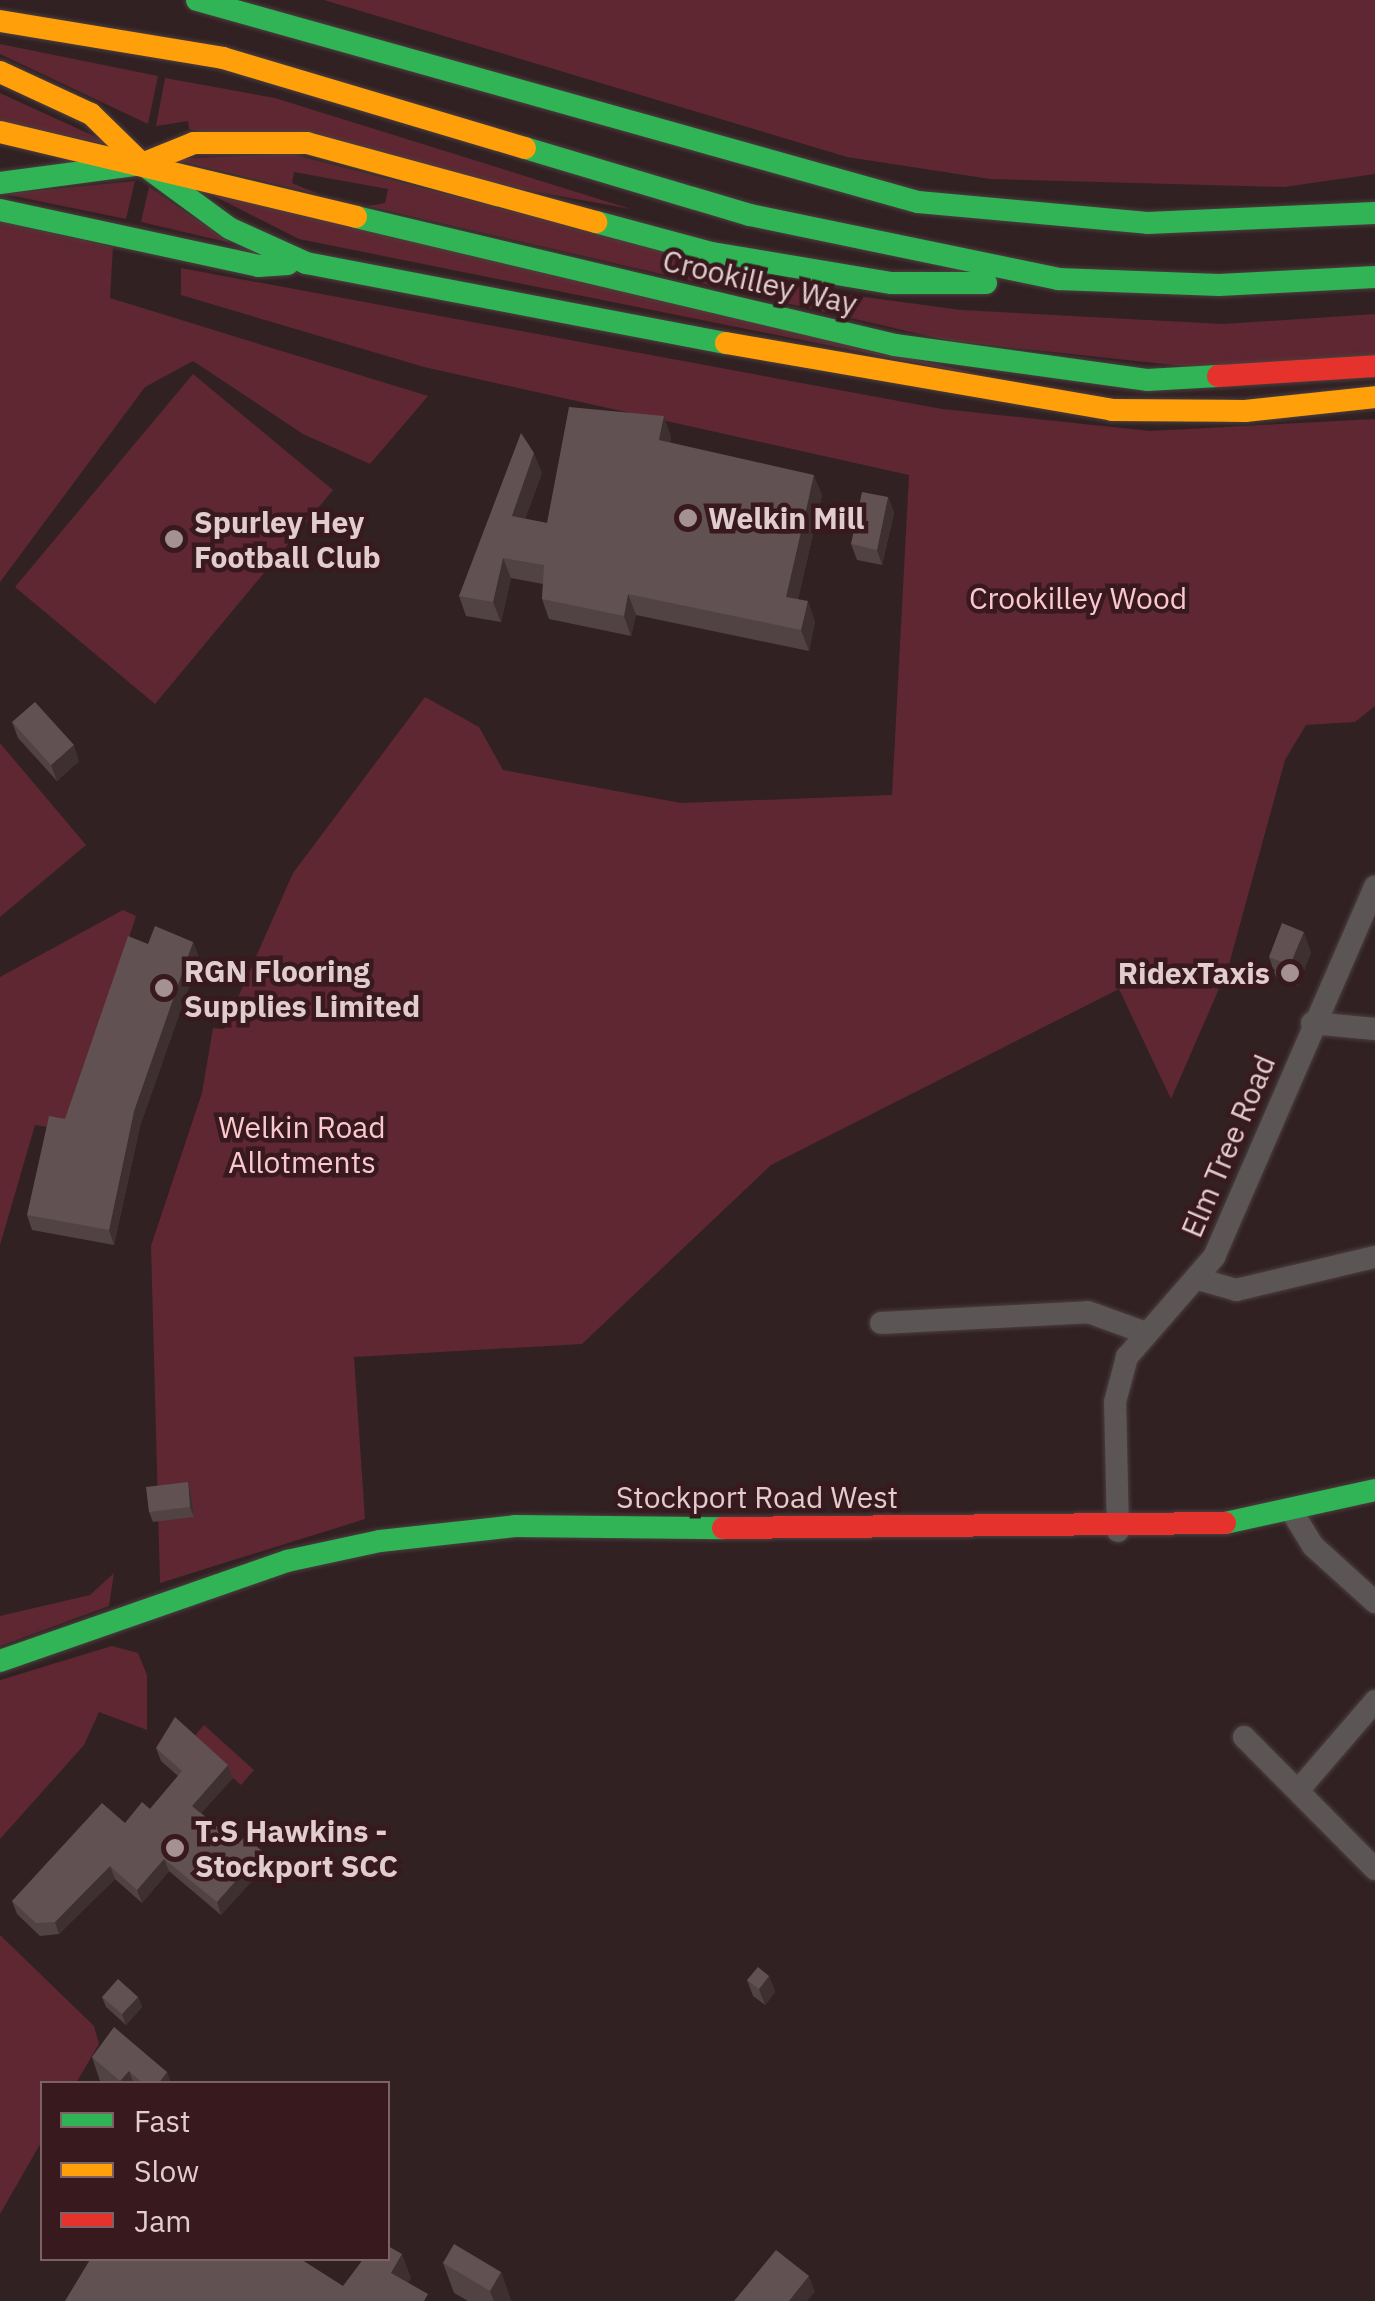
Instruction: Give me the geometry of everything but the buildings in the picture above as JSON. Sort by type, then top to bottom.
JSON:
[{"type":"main road","points":[[197,0],[347,36],[655,136],[918,202],[1146,223],[1375,213]]},
{"type":"main road","points":[[0,22],[223,58],[750,215],[1058,279]]},
{"type":"main road","points":[[0,72],[91,114],[142,164],[194,143],[307,143],[775,265],[892,283],[1058,279],[1220,285],[1375,276]]},
{"type":"main road","name":"Crookilley Way","points":[[0,132],[895,345],[1051,371],[1214,379],[1375,366]]},
{"type":"main road","name":"Crookilley Way","points":[[0,183],[142,164],[229,228],[306,262],[1093,408],[1246,410],[1375,397]]},
{"type":"main road","name":"Crookilley Way","points":[[0,210],[258,266],[306,262]]},
{"type":"main road","name":"Stockport Road West","points":[[0,1662],[287,1561],[515,1526],[1118,1531],[1291,1510],[1375,1490]]},
{"type":"street","name":"Elm Tree Road","points":[[1118,1531],[1114,1402],[1143,1332],[1198,1279],[1375,886]]},
{"type":"street","points":[[1312,1022],[1375,1029]]},
{"type":"street","points":[[1198,1279],[1236,1290],[1375,1257]]},
{"type":"street","points":[[881,1323],[1088,1312],[1143,1332]]},
{"type":"street","points":[[1291,1510],[1313,1546],[1375,1602]]},
{"type":"street","points":[[1302,1786],[1375,1702]]},
{"type":"street","points":[[1244,1737],[1302,1786],[1375,1869]]},
{"type":"green space","points":[[324,0],[1375,0],[1375,174],[1284,187],[990,179],[847,157]]},
{"type":"green space","points":[[0,44],[158,76],[148,124],[0,54]]},
{"type":"green space","points":[[165,78],[275,98],[631,209],[189,129],[188,121],[156,126]]},
{"type":"green space","points":[[0,93],[118,147],[0,121]]},
{"type":"green space","points":[[291,154],[821,291],[961,310],[1223,324],[1375,314],[1375,355],[1220,370],[950,341],[368,206],[385,203],[388,189],[294,172],[292,183],[318,194],[171,159]]},
{"type":"green space","points":[[135,181],[126,219],[4,194]]},
{"type":"green space","points":[[149,187],[231,243],[141,222]]},
{"type":"green space","points":[[200,189],[1020,384],[299,239]]},
{"type":"green space","points":[[0,221],[113,247],[110,298],[428,396],[370,464],[303,434],[193,361],[145,387],[0,582]]},
{"type":"green space","points":[[181,268],[942,409],[1150,431],[1375,419],[1375,706],[1355,722],[1306,725],[1285,760],[1228,968],[1171,1099],[1119,989],[771,1165],[582,1344],[354,1357],[365,1519],[160,1583],[151,1246],[202,1093],[213,1028],[224,1029],[293,873],[425,697],[479,727],[503,770],[681,803],[892,795],[909,475],[424,367],[181,295]]},
{"type":"green space","name":"Spurley Hey Football Club","points":[[193,374],[333,490],[155,704],[15,587]]},
{"type":"green space","points":[[0,743],[86,845],[0,917]]},
{"type":"green space","points":[[123,910],[136,916],[66,1130],[35,1125],[0,1245],[0,977]]},
{"type":"green space","points":[[114,1573],[109,1606],[0,1646],[0,1616],[90,1595]]},
{"type":"green space","points":[[112,1646],[138,1653],[147,1675],[147,1730],[99,1712],[84,1745],[0,1839],[0,1680]]},
{"type":"green space","points":[[204,1725],[254,1770],[241,1785],[191,1740]]},
{"type":"green space","points":[[0,1935],[94,2026],[99,2044],[77,2081],[40,2081],[40,2144],[0,2214]]},
{"type":"traffic: fast","points":[[197,0],[918,202],[1147,223],[1375,213]]},
{"type":"traffic: fast","points":[[525,148],[750,215],[1058,279],[1219,285],[1375,277]]},
{"type":"traffic: fast","points":[[0,183],[142,164],[229,228],[306,263],[726,343]]},
{"type":"traffic: fast","points":[[0,210],[258,266],[288,264]]},
{"type":"traffic: fast","points":[[356,217],[895,345],[1147,380],[1218,376]]},
{"type":"traffic: fast","points":[[596,222],[712,253],[892,283],[986,283]]},
{"type":"traffic: fast","points":[[1225,1523],[1375,1490]]},
{"type":"traffic: fast","points":[[0,1661],[287,1561],[380,1541],[515,1526],[723,1528]]},
{"type":"traffic: slow","points":[[0,21],[223,58],[525,148]]},
{"type":"traffic: slow","points":[[0,72],[91,114],[142,164],[194,143],[307,143],[596,222]]},
{"type":"traffic: slow","points":[[0,132],[356,217]]},
{"type":"traffic: slow","points":[[726,343],[1112,410],[1245,411],[1375,397]]},
{"type":"traffic: jam","points":[[1218,376],[1375,366]]},
{"type":"traffic: jam","points":[[723,1528],[1225,1523]]},
{"type":"place","name":"Welkin Mill","points":[[688,518]]},
{"type":"place","name":"Spurley Hey Football Club","points":[[174,539]]},
{"type":"place","name":"RidexTaxis","points":[[1290,973]]},
{"type":"place","name":"RGN Flooring Supplies Limited","points":[[164,988]]},
{"type":"place","name":"T.S Hawkins - Stockport SCC","points":[[175,1848]]},
{"type":"park label","name":"Crookilley Wood","points":[[1078,598]]},
{"type":"park label","name":"Welkin Road Allotments","points":[[302,1144]]}]
